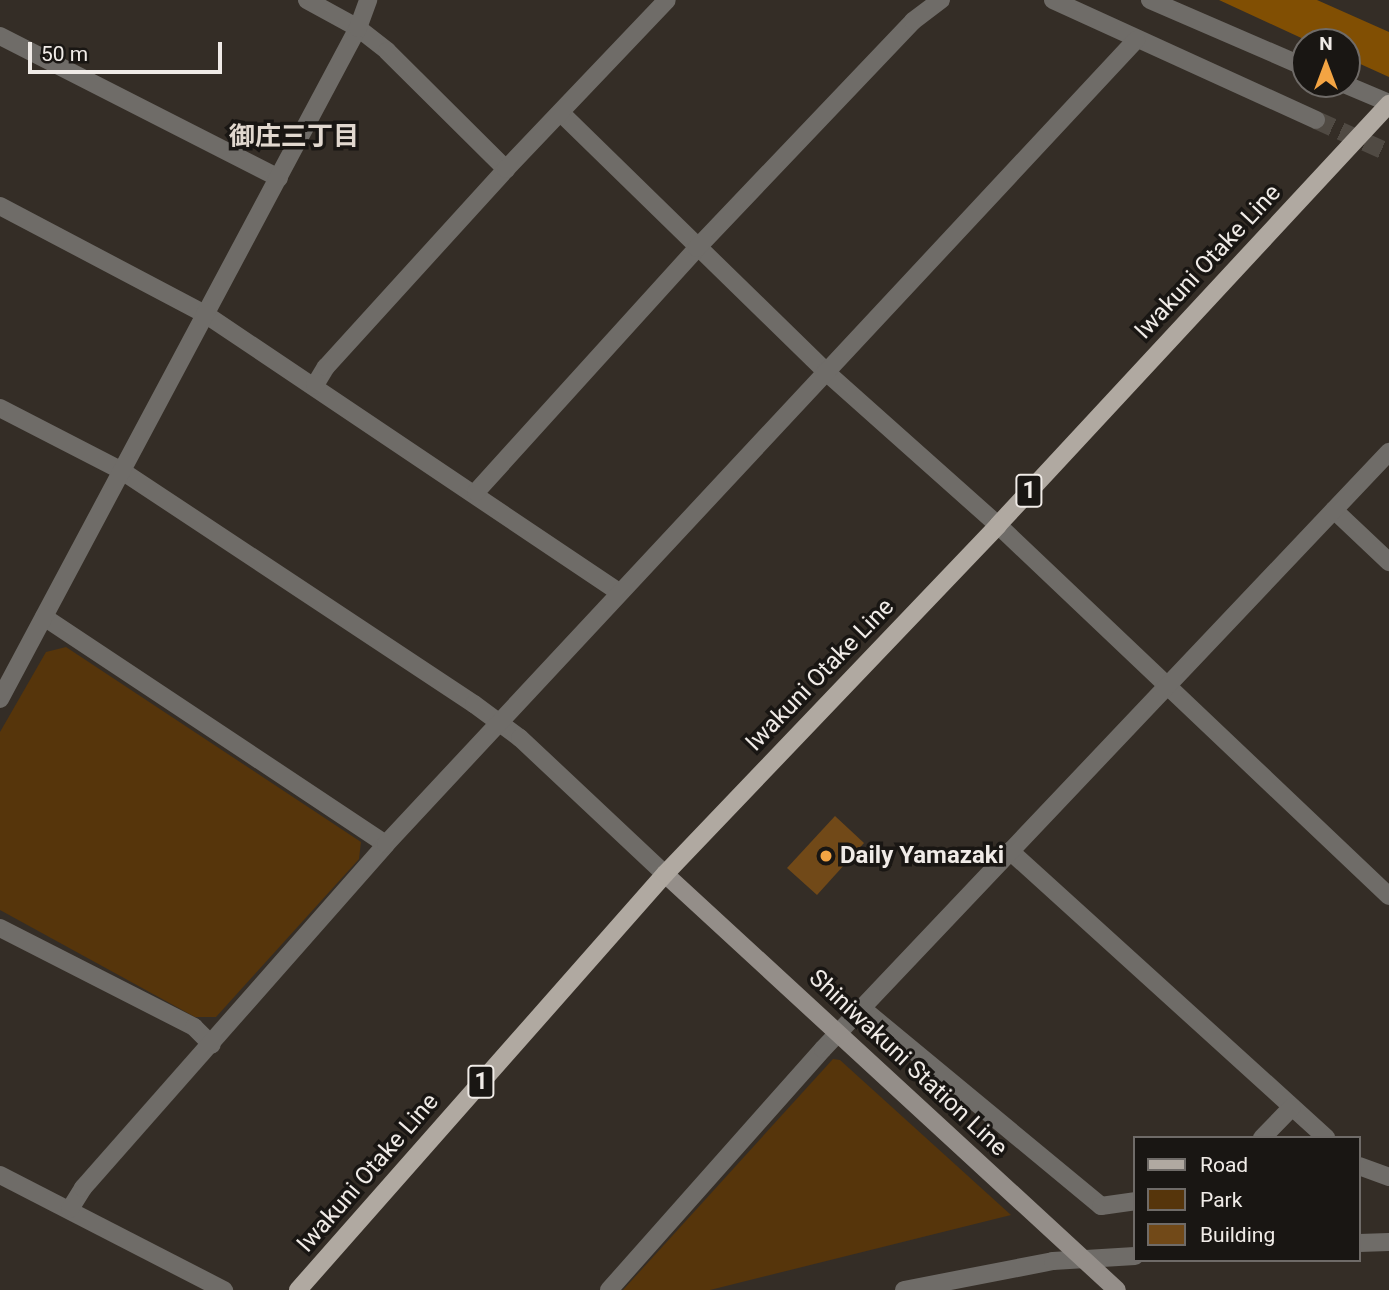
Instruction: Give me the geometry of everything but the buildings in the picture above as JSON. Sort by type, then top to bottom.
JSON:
[{"type":"main road","name":"Iwakuni Otake Line","points":[[298,1290],[665,874],[998,524],[1389,104]]},
{"type":"main road","name":"Shiniwakuni Station Line","points":[[665,874],[1117,1290]]},
{"type":"street","points":[[307,0],[358,28],[387,51],[506,169]]},
{"type":"street","points":[[0,699],[358,28],[368,0]]},
{"type":"street","points":[[315,385],[326,367],[506,169],[562,114],[667,0]]},
{"type":"street","points":[[475,492],[697,248],[913,21],[941,0]]},
{"type":"street","points":[[1053,0],[1316,120]]},
{"type":"street","points":[[1150,0],[1291,61]]},
{"type":"street","points":[[0,36],[279,178]]},
{"type":"street","points":[[70,1209],[83,1188],[212,1045],[386,844],[1136,40]]},
{"type":"street","points":[[1361,92],[1389,104]]},
{"type":"street","points":[[562,114],[825,371],[998,524],[1389,896]]},
{"type":"street","points":[[0,206],[205,314],[475,492],[619,592]]},
{"type":"street","points":[[0,408],[122,471],[498,722],[665,874]]},
{"type":"street","points":[[609,1290],[840,1033],[1165,685],[1389,452]]},
{"type":"street","points":[[1334,510],[1389,562]]},
{"type":"street","points":[[44,617],[386,844]]},
{"type":"street","points":[[1010,851],[1324,1136]]},
{"type":"street","points":[[0,928],[194,1027],[212,1045]]},
{"type":"street","points":[[863,1009],[1101,1206],[1134,1201]]},
{"type":"street","points":[[1264,1136],[1292,1107]]},
{"type":"street","points":[[1361,1167],[1389,1177]]},
{"type":"street","points":[[0,1175],[224,1290]]},
{"type":"street","points":[[1361,1244],[1389,1242]]},
{"type":"street","points":[[904,1290],[1082,1259],[1134,1256]]},
{"type":"green space","points":[[66,647],[361,842],[359,859],[216,1017],[195,1017],[0,910],[0,732],[46,652]]},
{"type":"green space","points":[[833,1059],[840,1060],[1011,1215],[710,1290],[623,1290]]},
{"type":"shaded area","points":[[1219,0],[1317,0],[1389,32],[1389,77],[1361,64],[1361,28],[1291,28],[1291,33]]},
{"type":"tunnel","points":[[1316,120],[1389,153]]},
{"type":"place","name":"Daily Yamazaki","points":[[826,856]]},
{"type":"district","name":"御庄三丁目","points":[[294,137]]}]
